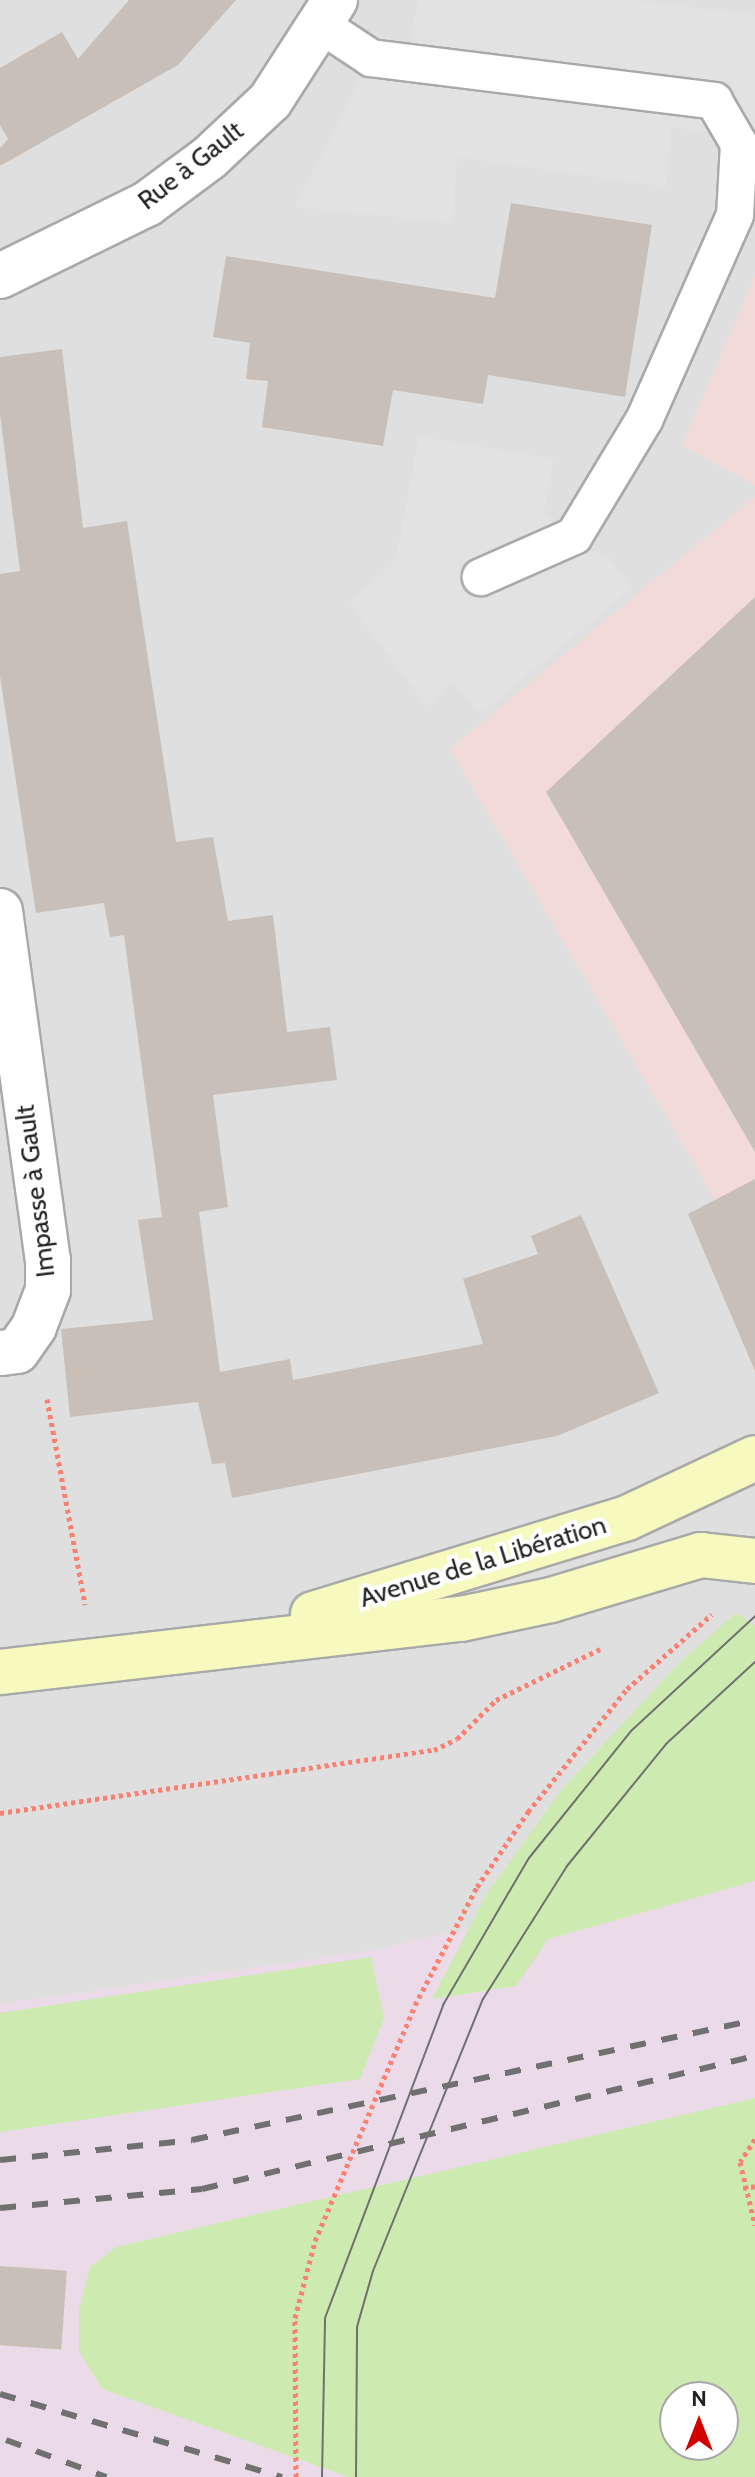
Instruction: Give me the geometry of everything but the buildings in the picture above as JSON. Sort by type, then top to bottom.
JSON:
[{"type":"main road","name":"Avenue de la Libération","points":[[204,1646],[627,1518],[755,1458]]},
{"type":"main road","name":"Avenue de la Libération","points":[[0,1672],[204,1646],[461,1619],[551,1600],[701,1555],[755,1561]]},
{"type":"street","name":"Rue à Gault","points":[[0,276],[147,204],[209,158],[270,101],[328,13]]},
{"type":"street","name":"Impasse à Gault","points":[[0,911],[48,1261],[48,1290],[34,1327],[17,1351],[0,1353]]},
{"type":"lane","points":[[328,13],[371,58],[714,101],[739,144],[735,215],[644,420],[574,536],[481,577]]},
{"type":"path","points":[[34,1327],[87,1618]]},
{"type":"path","points":[[296,2477],[295,2318],[315,2241],[415,2005],[477,1887],[528,1812],[627,1689],[691,1628],[725,1606]]},
{"type":"path","points":[[0,1813],[434,1750],[457,1739],[496,1700],[607,1645]]},
{"type":"path","points":[[755,2139],[740,2162],[743,2188],[755,2225]]},
{"type":"path","points":[[743,2188],[755,2186]]},
{"type":"shaded area","points":[[0,0],[755,0],[755,2477],[0,2477]]},
{"type":"shaded area","points":[[418,0],[629,0],[755,15],[755,137],[671,127],[666,187],[457,157],[452,222],[295,207],[371,58],[407,62]]},
{"type":"shaded area","points":[[755,276],[755,485],[682,445]]},
{"type":"shaded area","points":[[419,437],[553,459],[544,513],[565,539],[610,559],[632,588],[480,714],[452,681],[427,706],[350,604],[396,560]]},
{"type":"shaded area","points":[[755,497],[755,1267],[450,749]]},
{"type":"shaded area","points":[[755,1860],[755,2127],[493,2477],[0,2477],[0,2004],[376,1950]]},
{"type":"green space","points":[[736,1613],[755,1625],[755,1881],[548,1939],[516,1986],[432,1999],[488,1892],[562,1789],[678,1664]]},
{"type":"green space","points":[[371,1957],[384,2018],[360,2079],[0,2132],[0,2013]]},
{"type":"green space","points":[[755,2098],[755,2477],[348,2477],[102,2389],[79,2351],[79,2309],[90,2267],[116,2247]]},
{"type":"tram line","points":[[322,2477],[325,2318],[443,2005],[529,1858],[631,1731],[755,1616]]},
{"type":"tram line","points":[[356,2477],[357,2327],[373,2271],[483,1999],[567,1866],[666,1744],[755,1662]]},
{"type":"railway","points":[[0,2160],[192,2140],[755,2020]]},
{"type":"railway","points":[[0,2208],[202,2189],[755,2056]]},
{"type":"railway","points":[[0,2394],[282,2477]]},
{"type":"railway","points":[[6,2440],[106,2477]]}]
